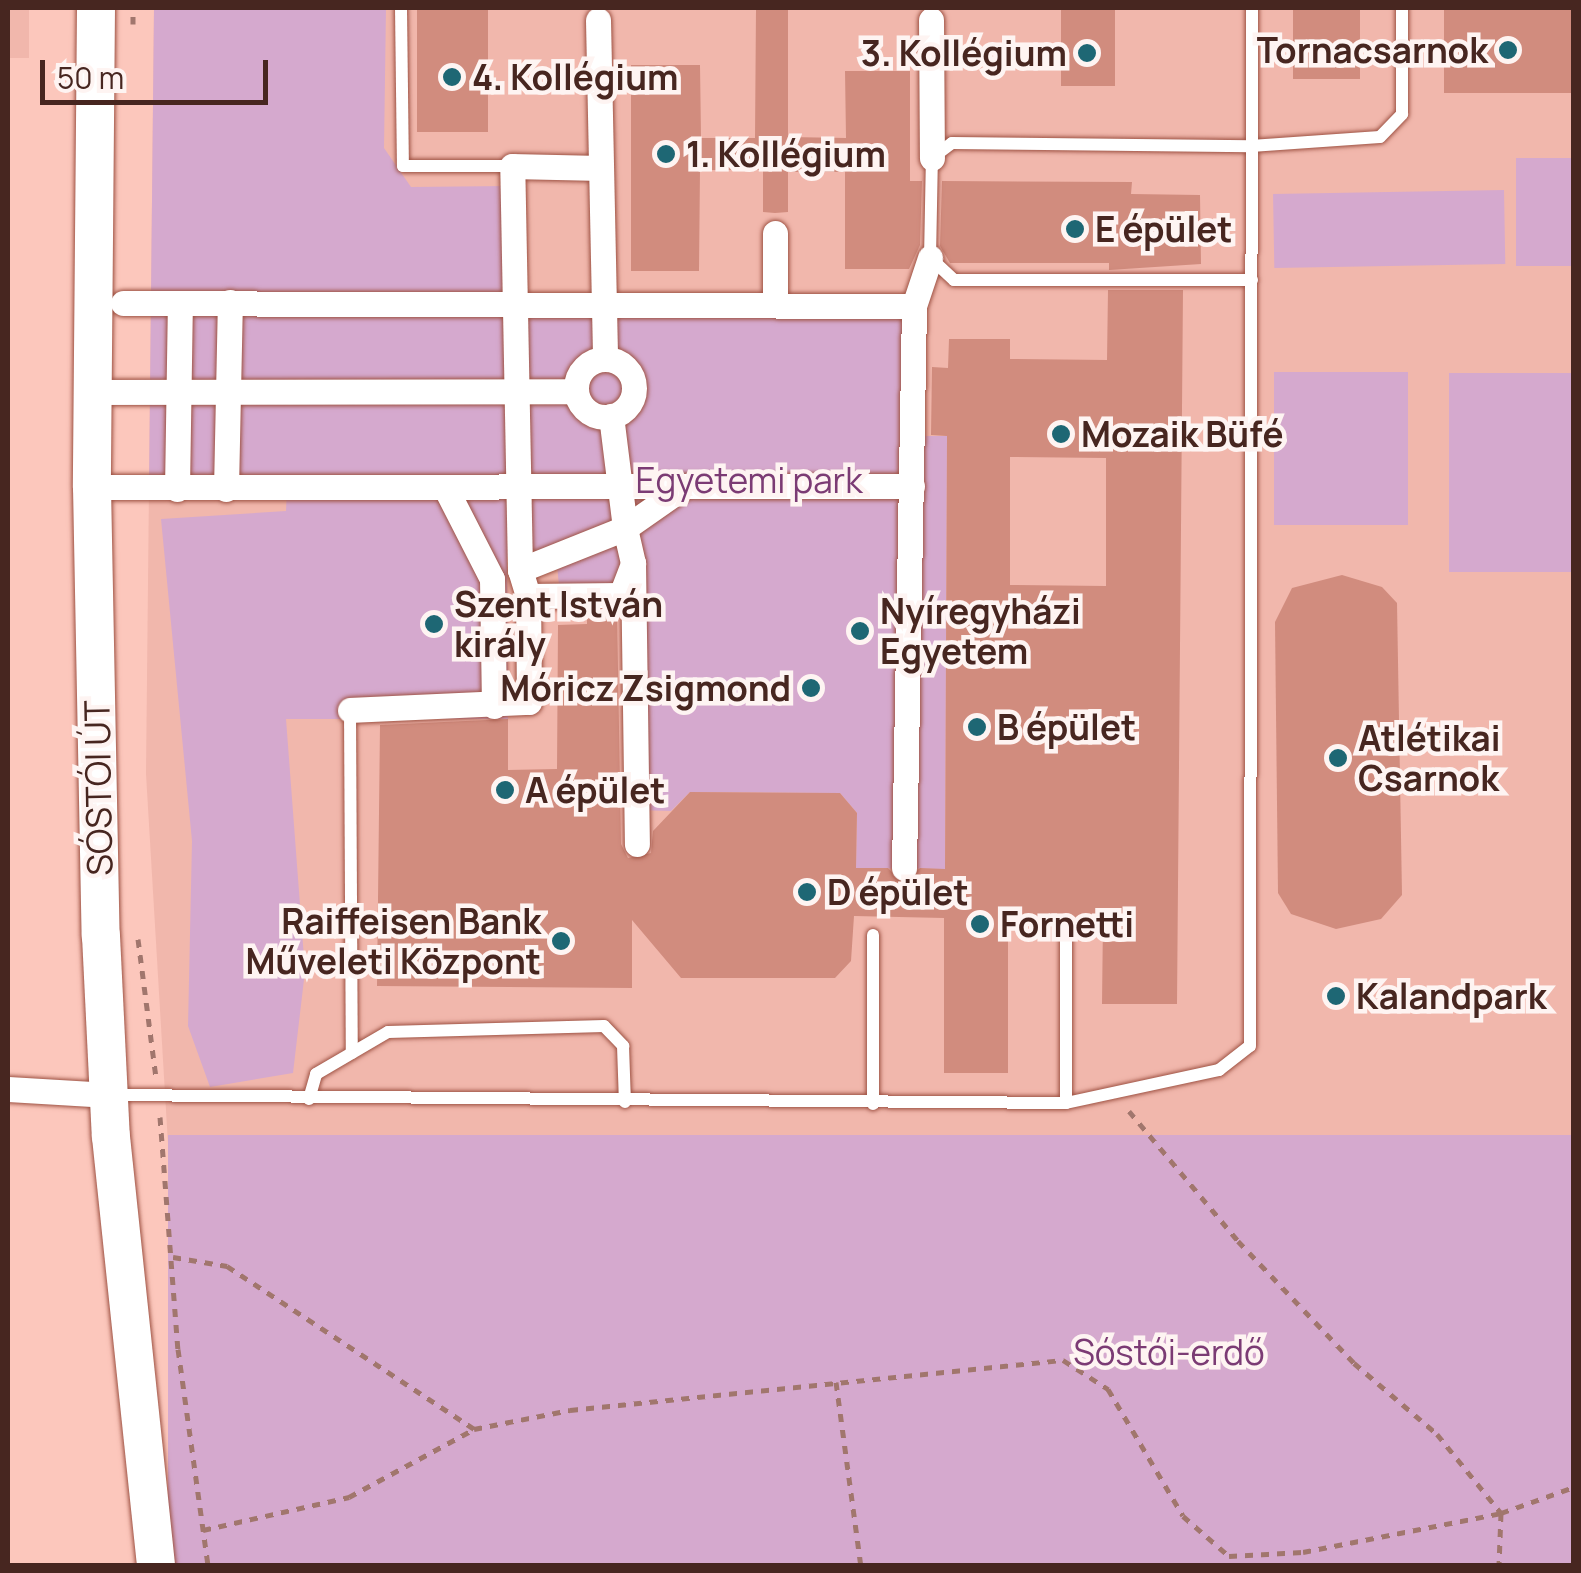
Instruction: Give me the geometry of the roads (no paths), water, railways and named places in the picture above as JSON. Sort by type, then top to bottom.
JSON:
[{"type":"main road","name":"SÓSTÓI ÚT","points":[[96,8],[92,487],[109,1095],[156,1566]]},
{"type":"street","points":[[598,20],[606,358]]},
{"type":"street","points":[[932,20],[932,158]]},
{"type":"street","points":[[350,710],[529,702],[524,583],[513,487],[512,166],[600,168]]},
{"type":"street","points":[[775,233],[775,302]]},
{"type":"street","points":[[904,868],[914,306],[930,258]]},
{"type":"street","points":[[123,303],[513,301],[914,306]]},
{"type":"street","points":[[226,489],[230,302]]},
{"type":"street","points":[[178,490],[180,303]]},
{"type":"street","points":[[606,358],[580,372],[576,391],[584,408],[611,416]]},
{"type":"street","points":[[606,358],[630,372],[634,390],[611,416],[614,489],[634,563],[636,844]]},
{"type":"street","points":[[92,392],[576,391]]},
{"type":"street","points":[[92,487],[178,490],[912,486]]},
{"type":"street","points":[[445,488],[492,583],[494,706]]},
{"type":"street","points":[[524,583],[624,528],[681,488]]},
{"type":"street","points":[[492,583],[620,595],[634,563]]},
{"type":"street","points":[[8,1089],[109,1095]]},
{"type":"lane","points":[[401,8],[403,166],[512,166]]},
{"type":"lane","points":[[109,1095],[1066,1103],[1219,1070],[1250,1046],[1252,8]]},
{"type":"lane","points":[[1252,280],[954,280],[930,258],[932,158],[952,143],[1251,146],[1380,137],[1402,114],[1402,8]]},
{"type":"lane","points":[[350,710],[352,1053]]},
{"type":"lane","points":[[1066,934],[1066,1103]]},
{"type":"lane","points":[[873,935],[873,1104]]},
{"type":"lane","points":[[309,1099],[316,1074],[388,1032],[604,1026],[623,1046],[625,1102]]},
{"type":"place","name":"Tornacsarnok","points":[[1508,50]]},
{"type":"place","name":"3. Kollégium","points":[[1087,53]]},
{"type":"place","name":"4. Kollégium","points":[[452,77]]},
{"type":"place","name":"1. Kollégium","points":[[666,154]]},
{"type":"place","name":"E épület","points":[[1075,229]]},
{"type":"place","name":"Mozaik Büfé","points":[[1061,434]]},
{"type":"place","name":"Szent István király","points":[[434,624]]},
{"type":"place","name":"Nyíregyházi Egyetem","points":[[860,631]]},
{"type":"place","name":"Móricz Zsigmond","points":[[811,688]]},
{"type":"place","name":"B épület","points":[[977,727]]},
{"type":"place","name":"Atlétikai Csarnok","points":[[1338,758]]},
{"type":"place","name":"A épület","points":[[505,790]]},
{"type":"place","name":"D épület","points":[[807,892]]},
{"type":"place","name":"Fornetti","points":[[980,924]]},
{"type":"place","name":"Raiffeisen Bank Műveleti Központ","points":[[561,941]]},
{"type":"place","name":"Kalandpark","points":[[1336,996]]},
{"type":"park label","name":"Egyetemi park","points":[[749,480]]},
{"type":"park label","name":"Sóstói-erdő","points":[[1169,1352]]}]
